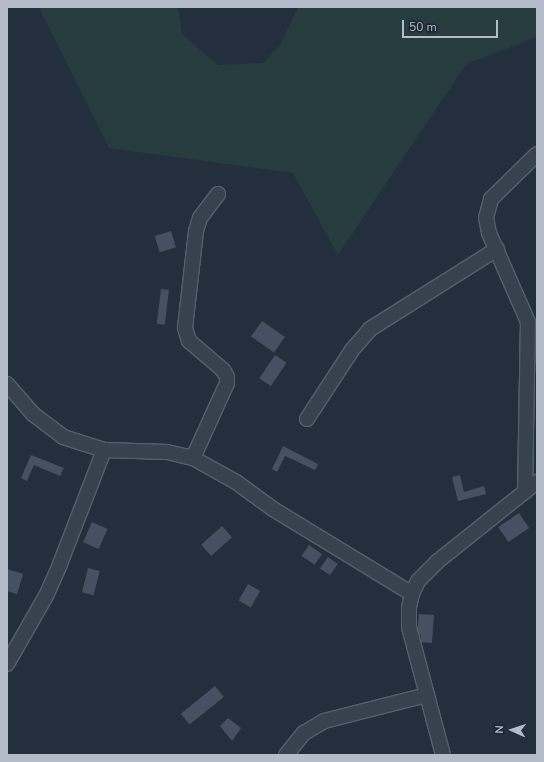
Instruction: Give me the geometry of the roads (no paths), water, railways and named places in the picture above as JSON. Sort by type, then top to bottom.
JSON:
[{"type":"street","points":[[525,491],[528,322],[496,249],[486,218],[491,198],[537,154]]},
{"type":"street","points":[[193,458],[227,383],[228,377],[223,370],[190,341],[185,328],[196,231],[200,218],[218,194]]},
{"type":"street","points":[[307,419],[352,350],[370,329],[496,249]]},
{"type":"street","points":[[7,384],[33,414],[63,437],[104,450],[167,452],[193,458],[236,482],[279,513],[412,594]]},
{"type":"street","points":[[7,664],[52,583],[104,450]]},
{"type":"street","points":[[443,755],[409,627],[409,607],[412,594],[418,581],[438,561],[537,482]]},
{"type":"street","points":[[286,755],[304,733],[324,721],[427,695]]}]
